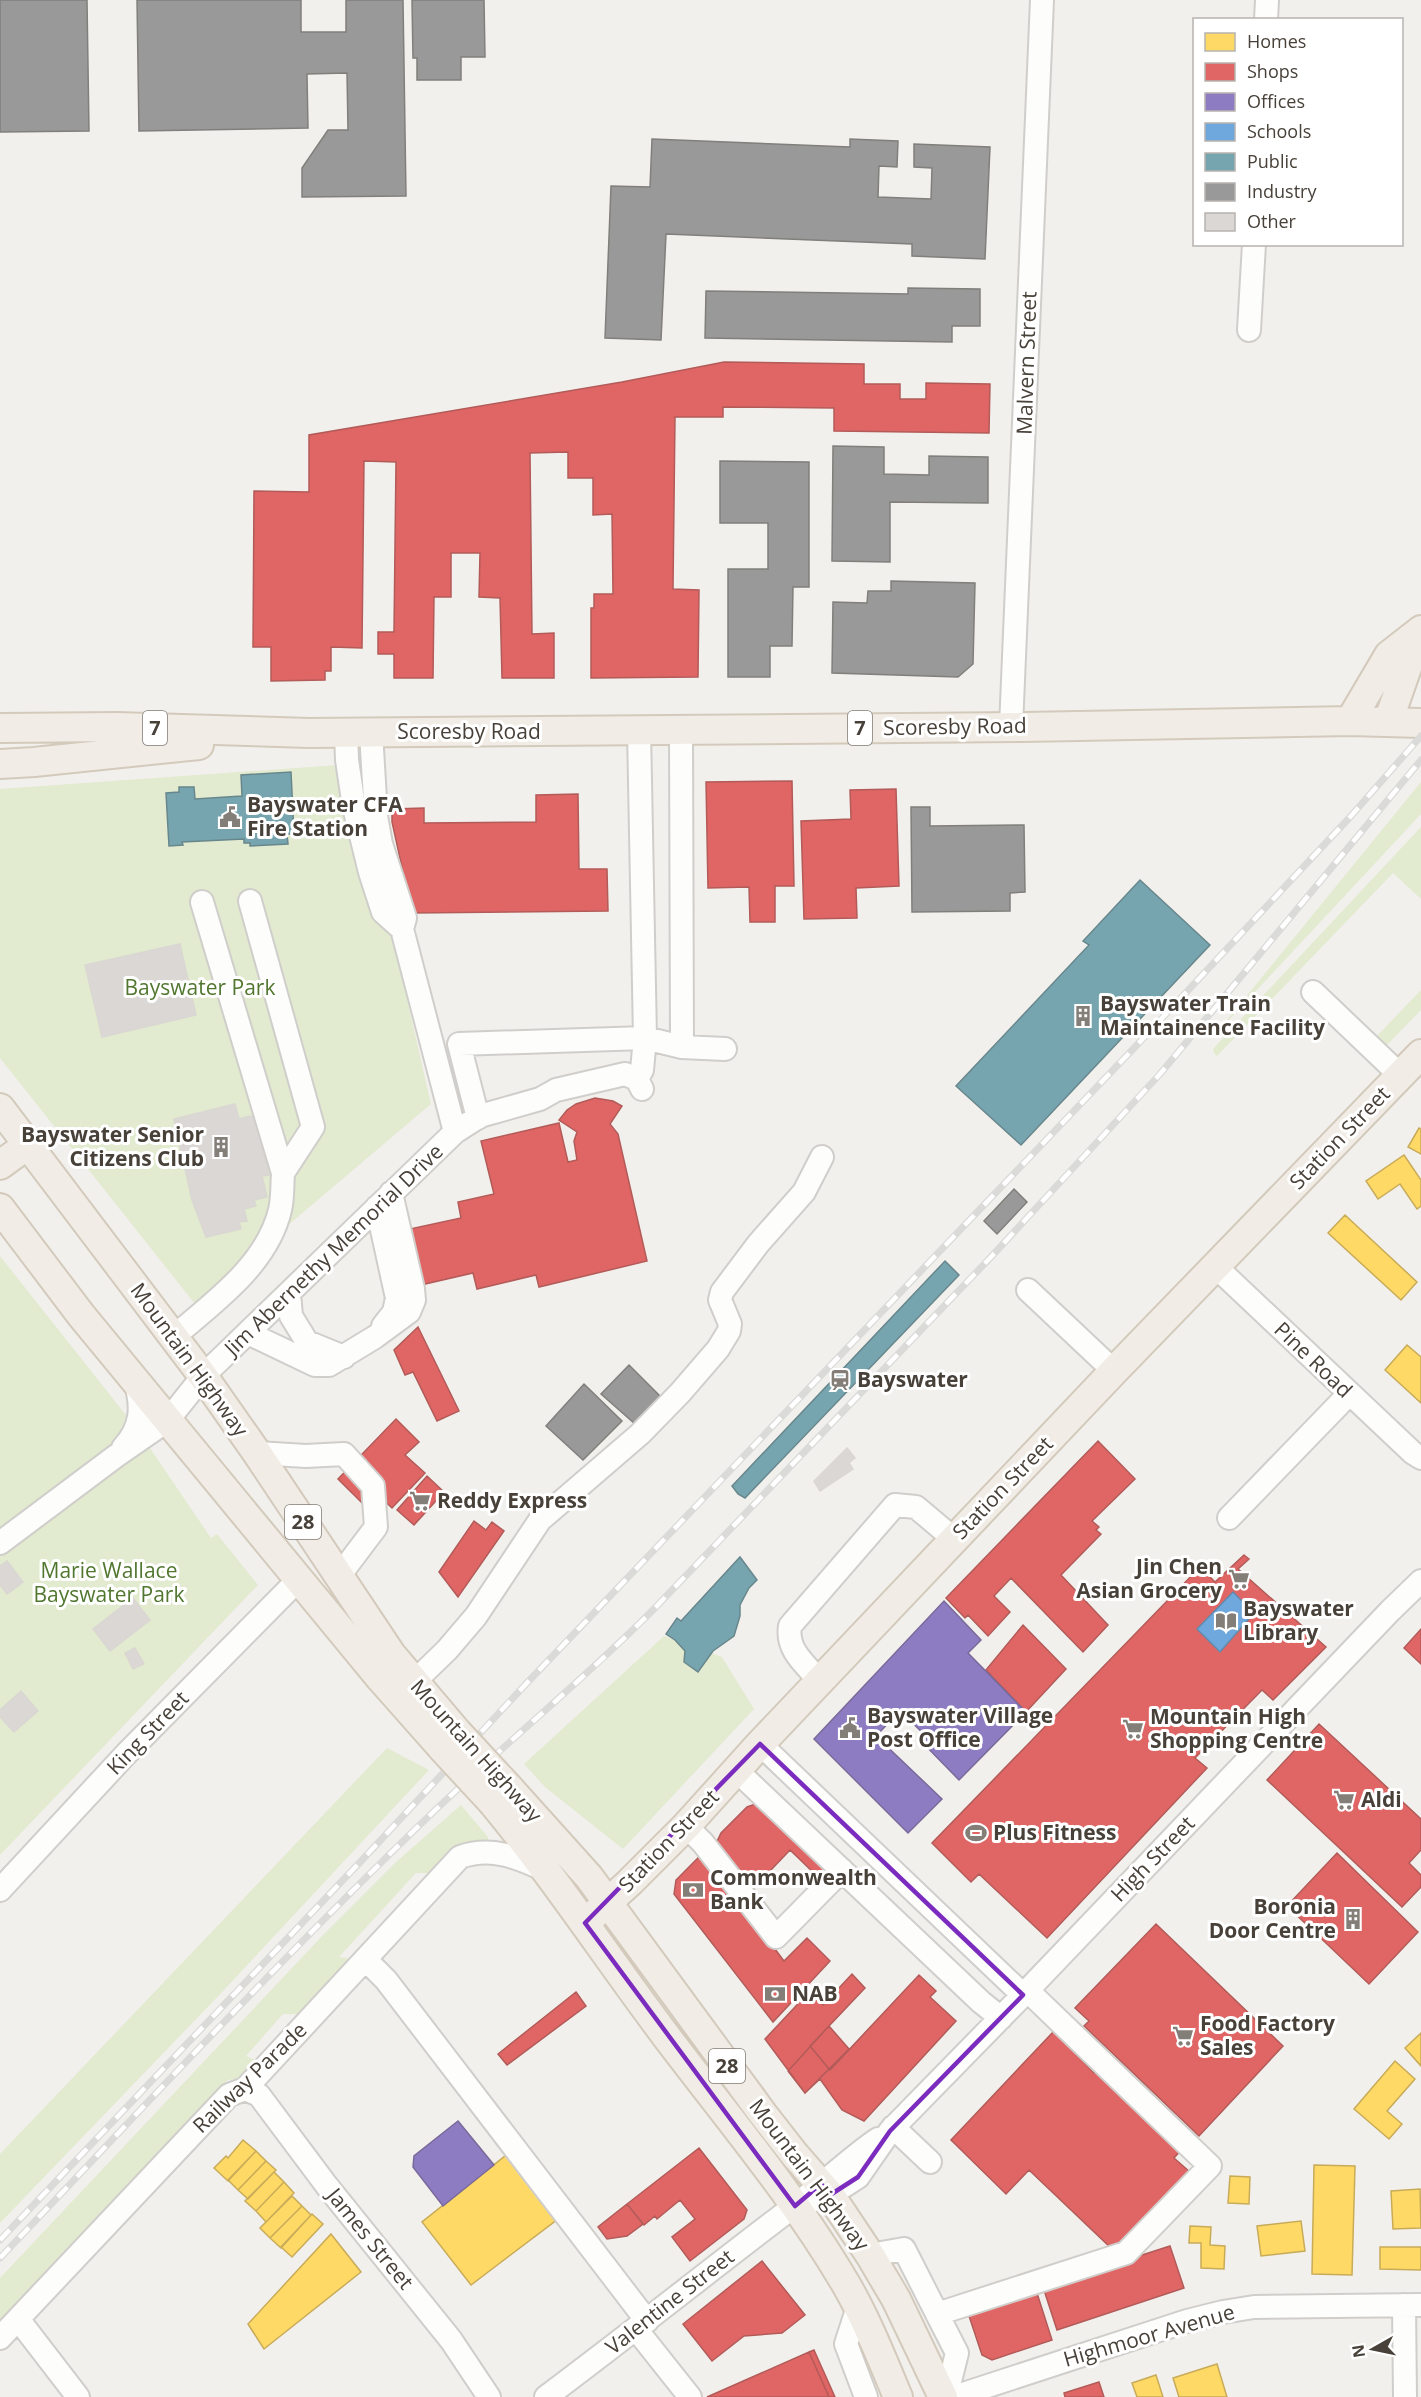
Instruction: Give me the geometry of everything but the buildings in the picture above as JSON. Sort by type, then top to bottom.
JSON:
[{"type":"main road","points":[[1350,721],[1389,654],[1421,630]]},
{"type":"main road","points":[[1388,723],[1411,656],[1421,638]]},
{"type":"main road","name":"Scoresby Road","points":[[0,728],[117,727],[309,733],[1011,727],[1350,721],[1419,723]]},
{"type":"main road","name":"Scoresby Road","points":[[0,764],[309,733]]},
{"type":"main road","name":"Station Street","points":[[585,1923],[686,1826],[760,1744],[954,1539],[1421,1054]]},
{"type":"main road","name":"Mountain Highway","points":[[0,1108],[203,1376],[391,1654],[414,1682],[451,1741]]},
{"type":"main road","points":[[0,1165],[29,1144]]},
{"type":"main road","name":"Mountain Highway","points":[[0,1208],[81,1315],[381,1679],[451,1741],[501,1796],[589,1877],[763,2114],[825,2189],[870,2255],[896,2299],[944,2397]]},
{"type":"main road","points":[[203,1376],[313,1565],[300,1579]]},
{"type":"main road","name":"Mountain Highway","points":[[501,1796],[546,1871],[664,2034],[795,2206],[828,2254],[869,2327],[897,2397]]},
{"type":"street","name":"Malvern Street","points":[[1011,727],[1042,0]]},
{"type":"street","points":[[1266,18],[1267,0]]},
{"type":"street","points":[[1249,330],[1254,246]]},
{"type":"street","points":[[639,730],[645,1038]]},
{"type":"street","points":[[681,730],[682,1047]]},
{"type":"street","points":[[358,732],[381,844],[405,918],[402,929],[455,1132]]},
{"type":"street","points":[[250,901],[313,1127],[283,1173]]},
{"type":"street","points":[[172,1338],[216,1300],[258,1257],[270,1238],[280,1209],[283,1173],[202,902]]},
{"type":"street","points":[[1313,992],[1400,1075]]},
{"type":"street","points":[[478,1118],[459,1044],[645,1038],[682,1047],[725,1049]]},
{"type":"street","name":"Jim Abernethy Memorial Drive","points":[[0,1543],[168,1420],[203,1376],[455,1132],[478,1118],[540,1099],[556,1090],[625,1074],[639,1084],[645,1038]]},
{"type":"street","points":[[414,1682],[447,1650],[476,1616],[540,1520],[647,1426],[680,1393],[718,1349],[729,1331],[730,1324],[720,1300],[722,1292],[758,1244],[804,1192],[822,1157]]},
{"type":"street","points":[[248,1333],[315,1365],[329,1365],[375,1337],[394,1312],[397,1298],[384,1200]]},
{"type":"street","name":"Pine Road","points":[[1215,1266],[1418,1460]]},
{"type":"street","points":[[1028,1290],[1114,1371]]},
{"type":"street","points":[[289,1293],[291,1316],[307,1342],[344,1357]]},
{"type":"street","points":[[116,1456],[127,1444],[138,1425],[140,1403],[135,1380]]},
{"type":"street","points":[[1229,1518],[1349,1394]]},
{"type":"street","points":[[257,1453],[306,1456],[344,1455],[373,1486],[376,1527],[339,1576]]},
{"type":"street","points":[[820,1681],[792,1650],[788,1637],[790,1626],[895,1505],[916,1507],[954,1539]]},
{"type":"street","name":"King Street","points":[[0,1890],[126,1754],[300,1579]]},
{"type":"street","name":"High Street","points":[[795,2206],[825,2189],[840,2166],[892,2129],[1419,1580]]},
{"type":"street","points":[[760,1744],[1210,2166],[1126,2253],[937,2314]]},
{"type":"street","points":[[736,1770],[1000,2018]]},
{"type":"street","points":[[686,1826],[703,1843],[776,1937],[842,1870]]},
{"type":"street","name":"Railway Parade","points":[[0,2338],[229,2095],[244,2089],[460,1857],[482,1852],[503,1853],[520,1858],[546,1871]]},
{"type":"street","points":[[366,1960],[386,1980],[642,2325],[690,2397]]},
{"type":"street","name":"James Street","points":[[244,2089],[259,2095],[327,2186],[451,2340],[489,2397]]},
{"type":"street","points":[[892,2129],[930,2162]]},
{"type":"street","name":"Valentine Street","points":[[546,2397],[795,2206]]},
{"type":"street","points":[[870,2255],[904,2250],[957,2353],[944,2397]]},
{"type":"street","points":[[1405,2397],[1413,2305]]},
{"type":"street","name":"Highmoor Avenue","points":[[954,2397],[1187,2321],[1223,2312],[1254,2307],[1413,2305]]},
{"type":"street","points":[[858,2307],[846,2344],[866,2397]]},
{"type":"street","points":[[18,2319],[78,2397]]},
{"type":"highlighted area","points":[[760,1744],[1023,1995],[890,2131],[858,2177],[830,2195],[821,2184],[795,2206],[585,1923]]},
{"type":"green space","name":"Bayswater Park","points":[[353,764],[431,1104],[195,1304],[0,1058],[0,789]]},
{"type":"green space","points":[[1421,782],[1421,814],[1228,1021],[1227,1020]]},
{"type":"green space","points":[[1421,827],[1421,899],[1393,873],[1217,1056],[1213,1049]]},
{"type":"green space","points":[[1421,990],[1421,1010],[1384,1048],[1374,1039]]},
{"type":"green space","name":"Marie Wallace Bayswater Park","points":[[0,1256],[137,1429],[211,1538],[217,1534],[258,1585],[0,1855]]},
{"type":"green space","points":[[664,1636],[722,1657],[754,1709],[623,1849],[545,1787],[524,1764]]},
{"type":"green space","points":[[387,1748],[429,1770],[225,1989],[0,2223],[0,2154]]},
{"type":"green space","points":[[461,1805],[488,1837],[488,1843],[438,1873],[416,1873],[339,1957],[355,1959],[303,2014],[283,2014],[246,2056],[257,2061],[250,2077],[228,2080],[219,2088],[0,2320],[0,2278],[323,1935],[396,1862]]},
{"type":"railway","points":[[0,2240],[364,1858],[525,1685],[1136,1046],[1351,816],[1421,736]]},
{"type":"railway","points":[[0,2258],[211,2035],[373,1871],[456,1791],[597,1664],[652,1611],[991,1257],[1160,1074],[1421,760]]},
{"type":"place","name":"Bayswater CFA Fire Station","points":[[230,817]]},
{"type":"place","name":"Bayswater Train Maintainence Facility","points":[[1083,1016]]},
{"type":"place","name":"Bayswater Senior Citizens Club","points":[[221,1147]]},
{"type":"place","name":"Bayswater","points":[[840,1380]]},
{"type":"place","name":"Reddy Express","points":[[420,1501]]},
{"type":"place","name":"Jin Chen Asian Grocery","points":[[1239,1579]]},
{"type":"place","name":"Bayswater Library","points":[[1226,1621]]},
{"type":"place","name":"Bayswater Village Post Office","points":[[850,1728]]},
{"type":"place","name":"Mountain High Shopping Centre","points":[[1133,1729]]},
{"type":"place","name":"Aldi","points":[[1344,1800]]},
{"type":"place","name":"Plus Fitness","points":[[976,1833]]},
{"type":"place","name":"Commonwealth Bank","points":[[693,1890]]},
{"type":"place","name":"Boronia Door Centre","points":[[1353,1919]]},
{"type":"place","name":"NAB","points":[[775,1994]]},
{"type":"place","name":"Food Factory Sales","points":[[1183,2036]]}]
